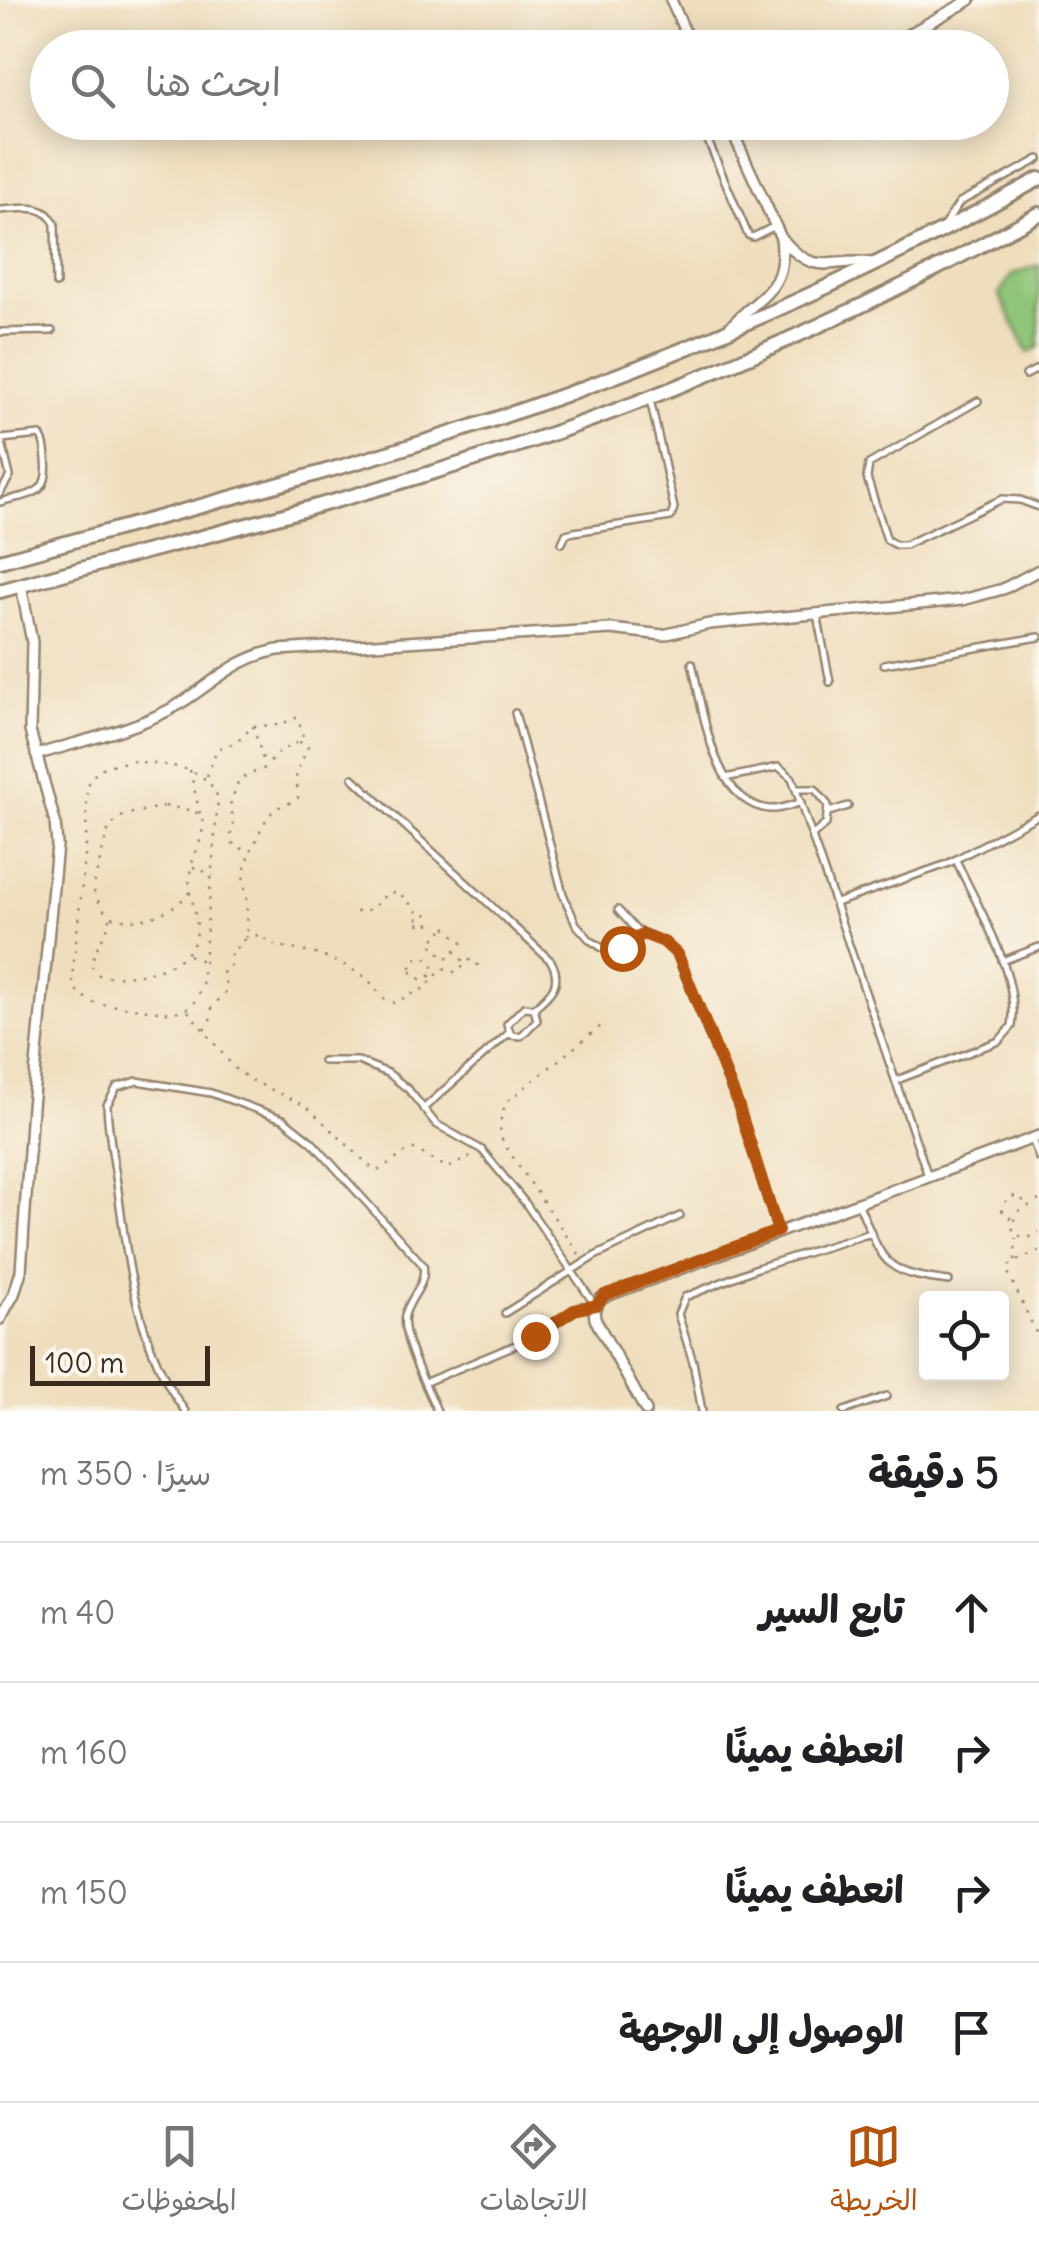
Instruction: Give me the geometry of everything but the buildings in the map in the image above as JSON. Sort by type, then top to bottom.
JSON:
[{"type":"street","points":[[671,0],[684,30]]},
{"type":"street","points":[[916,30],[970,0]]},
{"type":"street","points":[[737,140],[781,238],[799,257],[818,266],[877,264]]},
{"type":"street","points":[[0,561],[466,428],[724,332],[877,264],[1039,180]]},
{"type":"street","points":[[0,591],[430,473],[540,437],[832,320],[1039,214]]},
{"type":"street","points":[[724,332],[773,289],[783,263],[781,238]]},
{"type":"street","points":[[36,754],[159,715],[237,663],[278,650],[611,629],[663,634],[709,624],[962,600],[1003,589],[1039,570]]},
{"type":"street","points":[[0,1319],[21,1271],[32,1107],[57,857],[55,822],[29,719],[32,642],[21,585]]},
{"type":"street","points":[[646,1411],[597,1324],[596,1305],[605,1295],[1035,1138]]},
{"type":"lane","points":[[708,140],[748,234],[755,236],[775,226]]},
{"type":"lane","points":[[943,230],[960,202],[1039,159]]},
{"type":"lane","points":[[0,210],[42,208],[51,214],[55,224],[56,284]]},
{"type":"lane","points":[[0,332],[52,331]]},
{"type":"lane","points":[[1026,375],[1039,368]]},
{"type":"lane","points":[[562,543],[566,534],[574,532],[670,517],[674,508],[650,396]]},
{"type":"lane","points":[[978,402],[869,464],[866,478],[887,540],[905,544],[1002,499],[1039,507]]},
{"type":"lane","points":[[0,493],[10,476],[2,439],[40,435],[48,475],[45,485],[38,491],[0,502]]},
{"type":"lane","points":[[816,614],[830,682]]},
{"type":"lane","points":[[884,664],[1039,637]]},
{"type":"lane","points":[[692,663],[716,758],[725,778],[739,795],[757,806],[777,809],[801,802]]},
{"type":"lane","points":[[515,713],[563,894],[576,924],[598,948],[607,951],[617,950],[643,934]]},
{"type":"lane","points":[[725,778],[778,768],[789,773],[928,1176]]},
{"type":"lane","points":[[353,778],[551,961],[557,977],[554,988],[534,1008]]},
{"type":"lane","points":[[796,789],[809,787],[821,792],[829,812],[826,824],[812,836]]},
{"type":"lane","points":[[829,812],[848,806]]},
{"type":"lane","points":[[836,903],[956,860],[1039,815]]},
{"type":"lane","points":[[897,1080],[1007,1035],[1012,1026],[1014,1014],[1002,961],[956,860]]},
{"type":"lane","points":[[618,910],[643,934],[664,942],[678,955],[738,1104],[778,1231]]},
{"type":"lane","points":[[1002,961],[1039,947]]},
{"type":"lane","points":[[509,1033],[508,1021],[524,1007],[534,1008]]},
{"type":"lane","points":[[509,1033],[518,1037],[535,1023],[538,1017],[534,1008]]},
{"type":"lane","points":[[423,1109],[509,1033]]},
{"type":"lane","points":[[323,1061],[358,1061],[379,1068],[408,1088],[444,1130],[482,1150],[506,1176],[596,1305]]},
{"type":"lane","points":[[185,1411],[146,1338],[122,1224],[107,1105],[112,1092],[130,1081],[190,1088],[231,1099],[283,1120],[312,1142],[422,1264],[423,1280],[406,1310],[404,1322],[437,1411]]},
{"type":"lane","points":[[1035,1138],[1039,1158]]},
{"type":"lane","points":[[858,1202],[881,1256],[896,1270],[912,1277],[948,1281]]},
{"type":"lane","points":[[506,1313],[584,1262],[680,1216]]},
{"type":"lane","points":[[702,1411],[693,1362],[678,1314],[685,1297],[758,1268],[871,1232]]},
{"type":"lane","points":[[426,1382],[525,1340],[582,1306],[596,1305]]},
{"type":"lane","points":[[844,1411],[887,1396]]},
{"type":"path","points":[[206,778],[217,750],[237,742],[253,726],[278,725],[298,717],[308,750],[296,773],[298,798],[271,813],[257,833],[256,846],[250,850],[241,850],[231,842],[234,818],[230,805],[241,777],[265,768],[282,749],[304,742]]},
{"type":"path","points":[[253,726],[265,768]]},
{"type":"path","points":[[132,761],[190,770],[206,778],[218,799],[205,962],[198,998],[187,1010],[172,1013],[94,1003],[78,993],[72,979],[86,847],[85,794],[90,779],[105,766],[132,761]]},
{"type":"path","points":[[190,770],[200,816],[203,832],[191,867],[190,893],[197,930],[194,944],[178,962],[152,970],[100,976],[92,968],[92,960],[110,929],[110,916],[93,886],[113,822],[131,812],[165,806],[195,811],[200,816]]},
{"type":"path","points":[[246,937],[248,902],[243,874],[250,850]]},
{"type":"path","points":[[191,867],[213,875]]},
{"type":"path","points":[[356,912],[372,909],[383,895],[394,892],[401,894],[420,916]]},
{"type":"path","points":[[110,916],[128,920],[156,916],[190,893]]},
{"type":"path","points":[[446,927],[462,943],[454,951],[446,959],[430,943],[446,927]]},
{"type":"path","points":[[203,1030],[212,1008],[227,990],[223,972],[231,966],[231,953],[246,937],[260,934],[274,945],[337,961],[367,978],[383,998],[393,1002],[425,988],[442,969],[456,973],[471,959],[479,966]]},
{"type":"path","points":[[430,959],[438,951]]},
{"type":"path","points":[[454,951],[466,964]]},
{"type":"path","points":[[188,954],[205,962]]},
{"type":"path","points":[[415,959],[430,959],[434,967],[431,974],[424,979],[416,977],[411,970],[415,959]]},
{"type":"path","points":[[187,1010],[243,1076],[306,1106],[374,1170],[380,1170],[412,1148],[448,1168],[482,1150]]},
{"type":"path","points":[[584,1262],[499,1131],[503,1108],[509,1100],[600,1026]]},
{"type":"path","points":[[1012,1220],[1002,1210],[1008,1197],[1017,1196],[1029,1205]]},
{"type":"path","points":[[1038,1202],[1012,1220],[1012,1229],[1026,1238],[1039,1232]]},
{"type":"path","points":[[1015,1261],[1018,1236]]},
{"type":"path","points":[[1039,1251],[1009,1265],[1007,1273],[1039,1339]]},
{"type":"green space","points":[[1039,265],[1039,347],[1028,353],[999,294],[1012,274]]},
{"type":"route","points":[[535,1336],[574,1310],[596,1305],[605,1295],[778,1231],[738,1104],[678,955],[664,942],[643,934],[622,948]]}]
